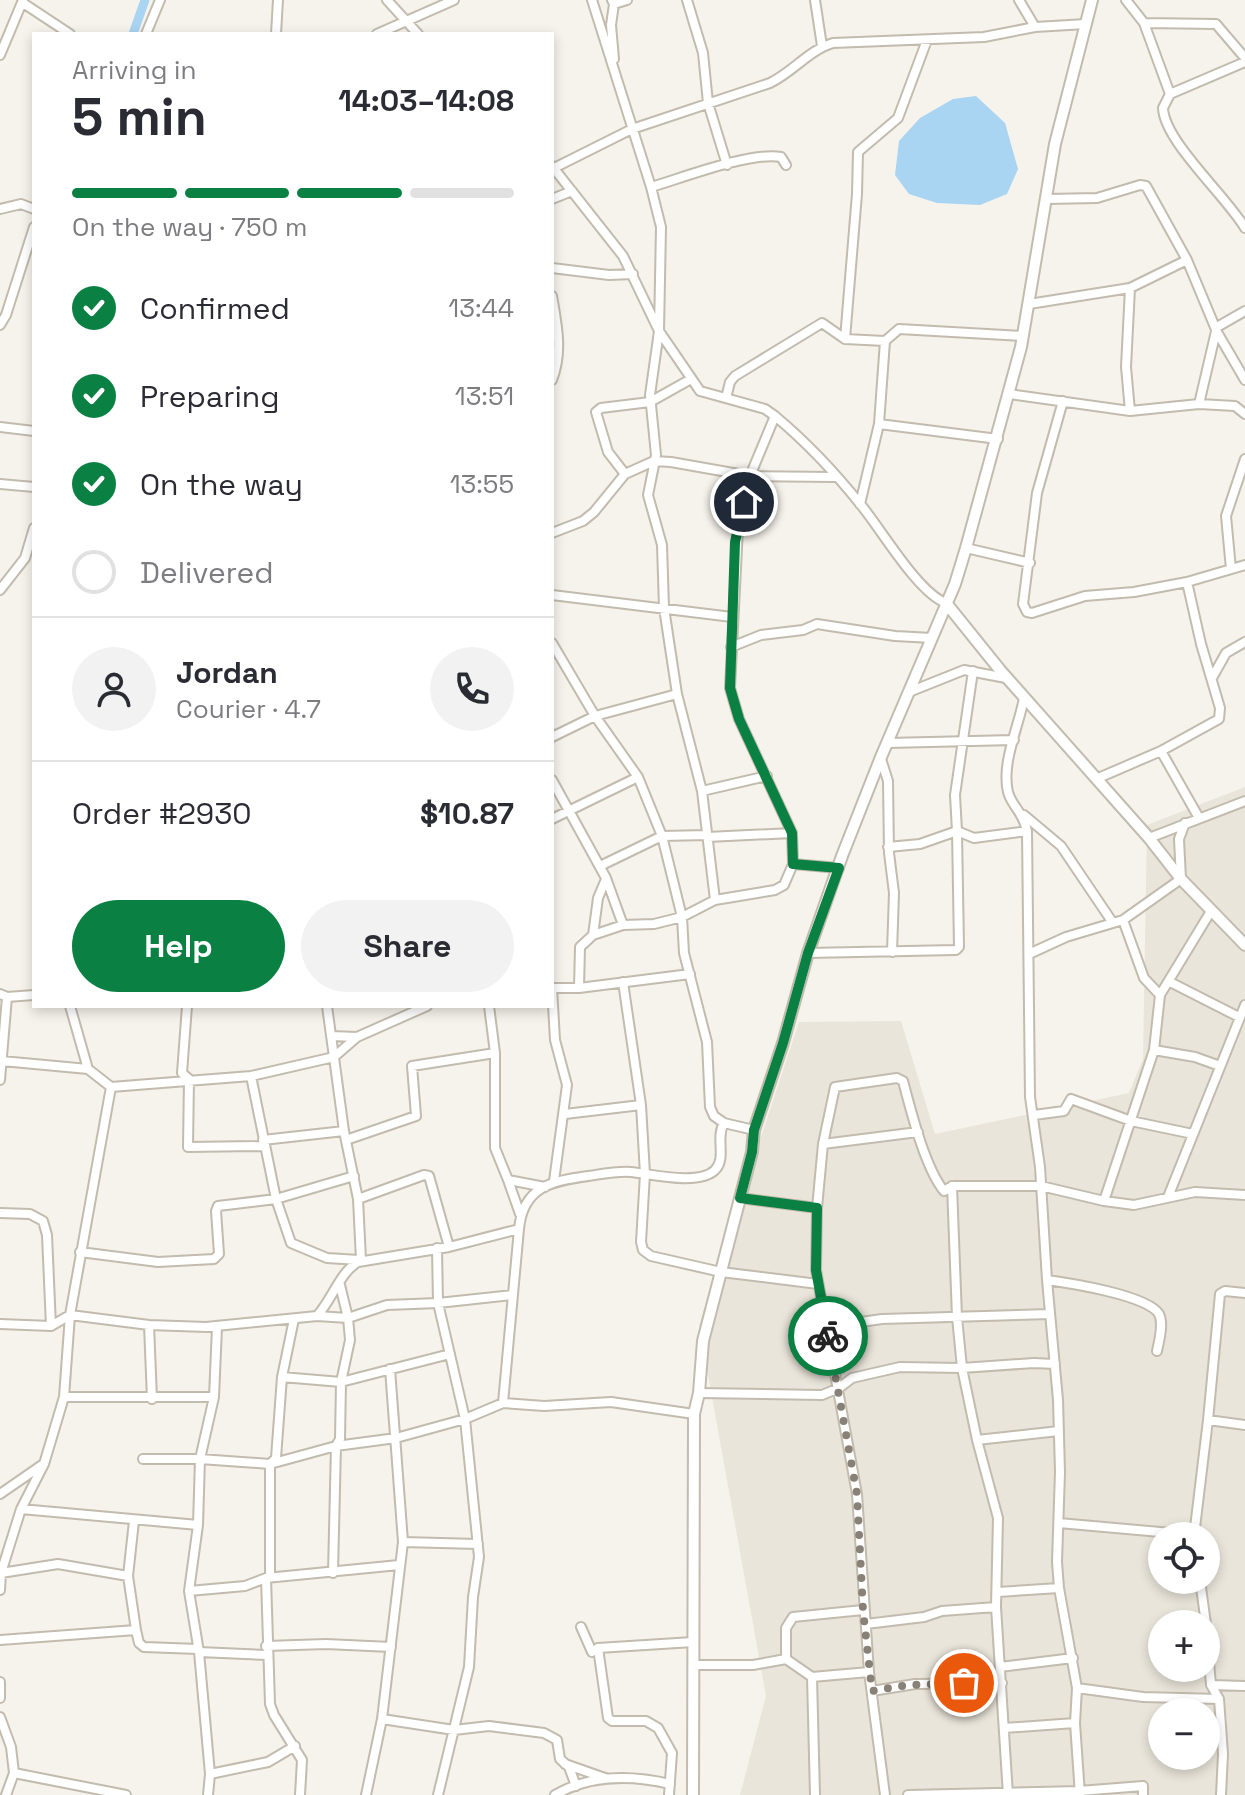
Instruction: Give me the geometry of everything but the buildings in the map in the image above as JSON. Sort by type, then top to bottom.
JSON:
[{"type":"street","points":[[147,32],[160,0]]},
{"type":"street","points":[[276,32],[278,0]]},
{"type":"street","points":[[387,0],[416,32]]},
{"type":"street","points":[[382,32],[454,0]]},
{"type":"street","points":[[592,0],[651,187],[662,238],[659,331],[650,402],[654,461],[648,495],[662,545],[664,608],[677,694],[702,791],[715,900]]},
{"type":"street","points":[[615,72],[611,25],[613,2],[627,0]]},
{"type":"street","points":[[687,0],[701,43],[708,103],[727,165]]},
{"type":"street","points":[[815,0],[822,46]]},
{"type":"street","points":[[1019,0],[1035,27]]},
{"type":"street","points":[[693,1795],[694,1414],[703,1341],[752,1152],[754,1130],[808,953],[881,757],[955,584],[998,439],[1023,336],[1055,144],[1092,0]]},
{"type":"street","points":[[1126,0],[1144,23],[1170,94]]},
{"type":"street","points":[[0,55],[23,2],[67,32]]},
{"type":"street","points":[[1144,23],[1216,24],[1245,60],[1170,94],[1163,108],[1165,121],[1182,147],[1245,228]]},
{"type":"street","points":[[554,167],[632,129],[781,78],[822,46],[841,42],[984,37],[1035,27],[1086,24]]},
{"type":"street","points":[[845,339],[858,152],[898,118],[927,40]]},
{"type":"street","points":[[651,187],[727,165],[776,156],[781,157],[786,165]]},
{"type":"street","points":[[554,168],[623,256],[659,331],[700,391],[765,409],[775,416],[860,504],[918,580],[938,600],[946,603],[1181,879],[1245,945]]},
{"type":"street","points":[[1047,199],[1097,198],[1143,185],[1187,260],[1217,332],[1245,380]]},
{"type":"street","points":[[554,198],[572,191]]},
{"type":"street","points":[[0,209],[21,204],[32,208]]},
{"type":"street","points":[[0,325],[32,233]]},
{"type":"street","points":[[1029,304],[1130,288],[1187,260]]},
{"type":"street","points":[[554,268],[609,275],[633,274]]},
{"type":"street","points":[[1130,288],[1126,367],[1130,411]]},
{"type":"street","points":[[554,308],[559,338],[554,374]]},
{"type":"street","points":[[1199,404],[1217,327],[1245,311]]},
{"type":"street","points":[[726,398],[735,376],[822,323],[845,339],[885,341],[899,329],[1023,336]]},
{"type":"street","points":[[860,504],[879,424],[885,341]]},
{"type":"street","points":[[625,474],[608,452],[596,412],[601,408],[650,402],[691,379]]},
{"type":"street","points":[[1009,394],[1130,411],[1199,404],[1235,406],[1245,414]]},
{"type":"street","points":[[1063,401],[1037,493],[1023,604],[1027,612],[1085,596],[1134,592],[1187,582],[1245,565]]},
{"type":"street","points":[[579,988],[580,947],[593,935],[623,925],[654,924],[682,917],[715,900],[775,890],[784,885],[793,864],[792,833],[737,713],[730,688],[735,542],[750,476],[775,416]]},
{"type":"street","points":[[879,424],[998,439]]},
{"type":"street","points":[[0,427],[32,431]]},
{"type":"street","points":[[1231,569],[1226,516],[1245,459]]},
{"type":"street","points":[[554,532],[583,521],[625,474],[654,461],[750,476],[835,477]]},
{"type":"street","points":[[0,484],[32,487]]},
{"type":"street","points":[[0,590],[25,558],[32,535]]},
{"type":"street","points":[[966,548],[1030,563]]},
{"type":"street","points":[[1096,779],[1161,751],[1219,719],[1220,708],[1187,582]]},
{"type":"street","points":[[554,595],[732,617]]},
{"type":"street","points":[[731,647],[761,635],[803,630],[817,624],[895,636],[932,638]]},
{"type":"street","points":[[1212,679],[1221,658],[1245,642]]},
{"type":"street","points":[[556,659],[638,777],[662,836],[682,917],[683,945],[707,1042],[710,1107],[714,1116],[724,1123],[754,1130]]},
{"type":"street","points":[[909,692],[955,672],[973,671],[1007,678]]},
{"type":"street","points":[[808,953],[938,952],[959,947],[955,795],[973,671]]},
{"type":"street","points":[[554,736],[595,716],[677,694]]},
{"type":"street","points":[[1024,698],[1006,780],[1010,797],[1024,815],[1061,846],[1113,923]]},
{"type":"street","points":[[888,743],[1014,740]]},
{"type":"street","points":[[1161,751],[1199,818]]},
{"type":"street","points":[[881,757],[888,781],[888,847],[894,893],[892,952]]},
{"type":"street","points":[[702,791],[767,776]]},
{"type":"street","points":[[554,818],[638,777]]},
{"type":"street","points":[[554,784],[606,878],[623,925]]},
{"type":"street","points":[[1149,838],[1245,801]]},
{"type":"street","points":[[1024,815],[1027,831],[1030,1097],[1041,1186],[1059,1431],[1059,1588],[1077,1688],[1075,1723],[1080,1793]]},
{"type":"street","points":[[1181,879],[1179,839],[1185,823]]},
{"type":"street","points":[[888,847],[920,844],[957,831],[974,838],[1027,831]]},
{"type":"street","points":[[600,866],[662,836],[792,833]]},
{"type":"street","points":[[793,864],[839,868]]},
{"type":"street","points":[[593,935],[598,898],[606,878]]},
{"type":"street","points":[[1029,954],[1066,937],[1123,920],[1181,879]]},
{"type":"street","points":[[1104,1201],[1154,1050],[1160,995],[1211,911]]},
{"type":"street","points":[[1123,920],[1144,978],[1160,995]]},
{"type":"street","points":[[554,988],[579,988],[690,974]]},
{"type":"street","points":[[623,982],[641,1105],[645,1174],[643,1250],[651,1256],[721,1272],[818,1284]]},
{"type":"street","points":[[1170,982],[1239,1017]]},
{"type":"street","points":[[0,1080],[4,996],[32,995]]},
{"type":"street","points":[[1168,1197],[1245,1005]]},
{"type":"street","points":[[71,1008],[88,1069]]},
{"type":"street","points":[[187,1008],[181,1066],[182,1073],[189,1079]]},
{"type":"street","points":[[327,1008],[345,1136],[358,1199],[359,1261]]},
{"type":"street","points":[[2,1061],[88,1069],[111,1087],[251,1076],[334,1057],[357,1037],[422,1008]]},
{"type":"street","points":[[489,1008],[495,1053],[495,1148],[520,1215],[503,1403]]},
{"type":"street","points":[[550,1184],[565,1114],[567,1085],[555,1040],[553,1008]]},
{"type":"street","points":[[331,1036],[357,1037]]},
{"type":"street","points":[[1154,1050],[1195,1057],[1220,1066]]},
{"type":"street","points":[[189,1079],[188,1147],[264,1143],[345,1136],[416,1116],[412,1066],[495,1053]]},
{"type":"street","points":[[251,1076],[276,1199],[291,1243],[327,1258],[359,1261],[449,1247],[519,1229]]},
{"type":"street","points":[[885,1795],[863,1610],[857,1498],[818,1284],[817,1208],[823,1144],[835,1087],[897,1078],[903,1081],[918,1132],[944,1191],[952,1186],[1041,1186],[1134,1205],[1195,1192],[1245,1195]]},
{"type":"street","points":[[0,1590],[1,1573],[21,1509],[44,1464],[64,1397],[70,1315],[111,1087]]},
{"type":"street","points":[[1034,1115],[1064,1111],[1071,1099],[1131,1121],[1193,1134]]},
{"type":"street","points":[[565,1114],[641,1105]]},
{"type":"street","points":[[508,1180],[550,1184],[621,1172],[675,1178],[710,1173],[718,1165],[718,1138],[724,1123]]},
{"type":"street","points":[[823,1144],[918,1132]]},
{"type":"street","points":[[358,1199],[424,1175],[429,1176],[449,1247]]},
{"type":"street","points":[[80,1252],[158,1262],[214,1259],[219,1254],[218,1206],[276,1199],[354,1176]]},
{"type":"street","points":[[520,1215],[534,1192],[550,1184]]},
{"type":"street","points":[[952,1186],[962,1368],[998,1518],[996,1607],[1008,1794]]},
{"type":"street","points":[[740,1198],[817,1208]]},
{"type":"street","points":[[0,1213],[30,1214],[43,1221],[47,1235],[51,1326]]},
{"type":"street","points":[[437,1248],[438,1303],[465,1419],[479,1557],[469,1667],[438,1795]]},
{"type":"street","points":[[317,1316],[340,1285],[346,1270],[359,1261]]},
{"type":"street","points":[[1047,1280],[1095,1288],[1149,1305],[1161,1321],[1157,1351]]},
{"type":"street","points":[[333,1573],[336,1446],[340,1439],[341,1382],[350,1348],[348,1318],[340,1285]]},
{"type":"street","points":[[1196,1522],[1220,1294],[1225,1291],[1245,1293]]},
{"type":"street","points":[[0,1324],[51,1326],[70,1315],[149,1325],[217,1327],[317,1316],[348,1318],[387,1305],[513,1295]]},
{"type":"street","points":[[826,1327],[882,1319],[1050,1314]]},
{"type":"street","points":[[189,1591],[245,1586],[270,1577],[270,1464],[276,1458],[282,1377],[294,1319]]},
{"type":"street","points":[[149,1325],[152,1399]]},
{"type":"street","points":[[208,1795],[210,1774],[189,1591],[198,1525],[200,1459],[214,1397],[217,1327]]},
{"type":"street","points":[[282,1377],[341,1382],[450,1354]]},
{"type":"street","points":[[699,1393],[819,1395],[839,1388],[852,1378],[900,1367],[1055,1364]]},
{"type":"street","points":[[366,1795],[382,1719],[403,1542],[390,1369]]},
{"type":"street","points":[[64,1397],[214,1397]]},
{"type":"street","points":[[143,1459],[270,1464],[336,1446],[396,1438],[465,1419],[503,1403],[544,1406],[611,1402],[694,1414]]},
{"type":"street","points":[[1208,1420],[1245,1425]]},
{"type":"street","points":[[977,1440],[1059,1431]]},
{"type":"street","points":[[0,1494],[44,1464]]},
{"type":"street","points":[[21,1509],[198,1525]]},
{"type":"street","points":[[134,1521],[128,1576],[136,1630],[139,1643],[144,1647],[198,1650],[267,1650],[326,1644],[391,1647]]},
{"type":"street","points":[[1059,1523],[1148,1532]]},
{"type":"street","points":[[403,1542],[478,1544]]},
{"type":"street","points":[[1,1573],[58,1564],[128,1576]]},
{"type":"street","points":[[266,1578],[399,1565]]},
{"type":"street","points":[[266,1578],[272,1710],[303,1763],[300,1795]]},
{"type":"street","points":[[998,1592],[1059,1588]]},
{"type":"street","points":[[866,1624],[924,1617],[942,1611],[996,1607]]},
{"type":"street","points":[[786,1659],[786,1628],[793,1617],[863,1610]]},
{"type":"street","points":[[581,1627],[592,1652],[598,1648],[693,1642]]},
{"type":"street","points":[[0,1640],[136,1630]]},
{"type":"street","points":[[598,1648],[608,1718],[612,1721],[646,1721],[658,1728],[672,1753],[669,1795]]},
{"type":"street","points":[[1000,1667],[1073,1658]]},
{"type":"street","points":[[694,1665],[753,1665],[786,1659],[812,1677],[869,1672]]},
{"type":"street","points":[[812,1677],[815,1795]]},
{"type":"street","points":[[0,1682],[0,1698]]},
{"type":"street","points":[[1211,1682],[1218,1698]]},
{"type":"street","points":[[872,1691],[908,1685],[1002,1683]]},
{"type":"street","points":[[1211,1685],[1245,1686]]},
{"type":"street","points":[[1077,1688],[1143,1697],[1181,1698]]},
{"type":"street","points":[[1220,1713],[1223,1754],[1221,1795]]},
{"type":"street","points":[[0,1717],[11,1747],[14,1773],[4,1793]]},
{"type":"street","points":[[382,1719],[454,1730],[489,1726],[547,1734],[557,1740],[560,1759],[569,1767],[576,1786]]},
{"type":"street","points":[[1004,1728],[1075,1723]]},
{"type":"street","points":[[0,1741],[11,1747]]},
{"type":"street","points":[[210,1774],[268,1762],[295,1746]]},
{"type":"street","points":[[565,1764],[606,1778]]},
{"type":"street","points":[[14,1773],[126,1795]]},
{"type":"street","points":[[555,1795],[606,1778],[640,1778],[670,1784]]},
{"type":"street","points":[[908,1795],[1080,1793],[1143,1786],[1143,1795]]},
{"type":"shaded area","points":[[1245,787],[1245,1795],[740,1795],[766,1696],[699,1325],[799,1022],[901,1021],[935,1134],[1129,1093],[1143,1059],[1147,825]]},
{"type":"water","points":[[976,96],[1005,123],[1018,169],[1007,194],[980,205],[937,203],[909,194],[895,175],[899,141],[920,118],[953,99]]},
{"type":"waterway","points":[[134,32],[145,0]]},
{"type":"way so far","points":[[828,1336],[857,1494],[863,1610],[872,1691],[908,1685],[964,1683]]},
{"type":"route","points":[[744,502],[735,542],[731,692],[739,719],[792,833],[793,864],[839,868],[808,953],[754,1130],[752,1152],[740,1198],[817,1208],[816,1270],[828,1336]]}]
